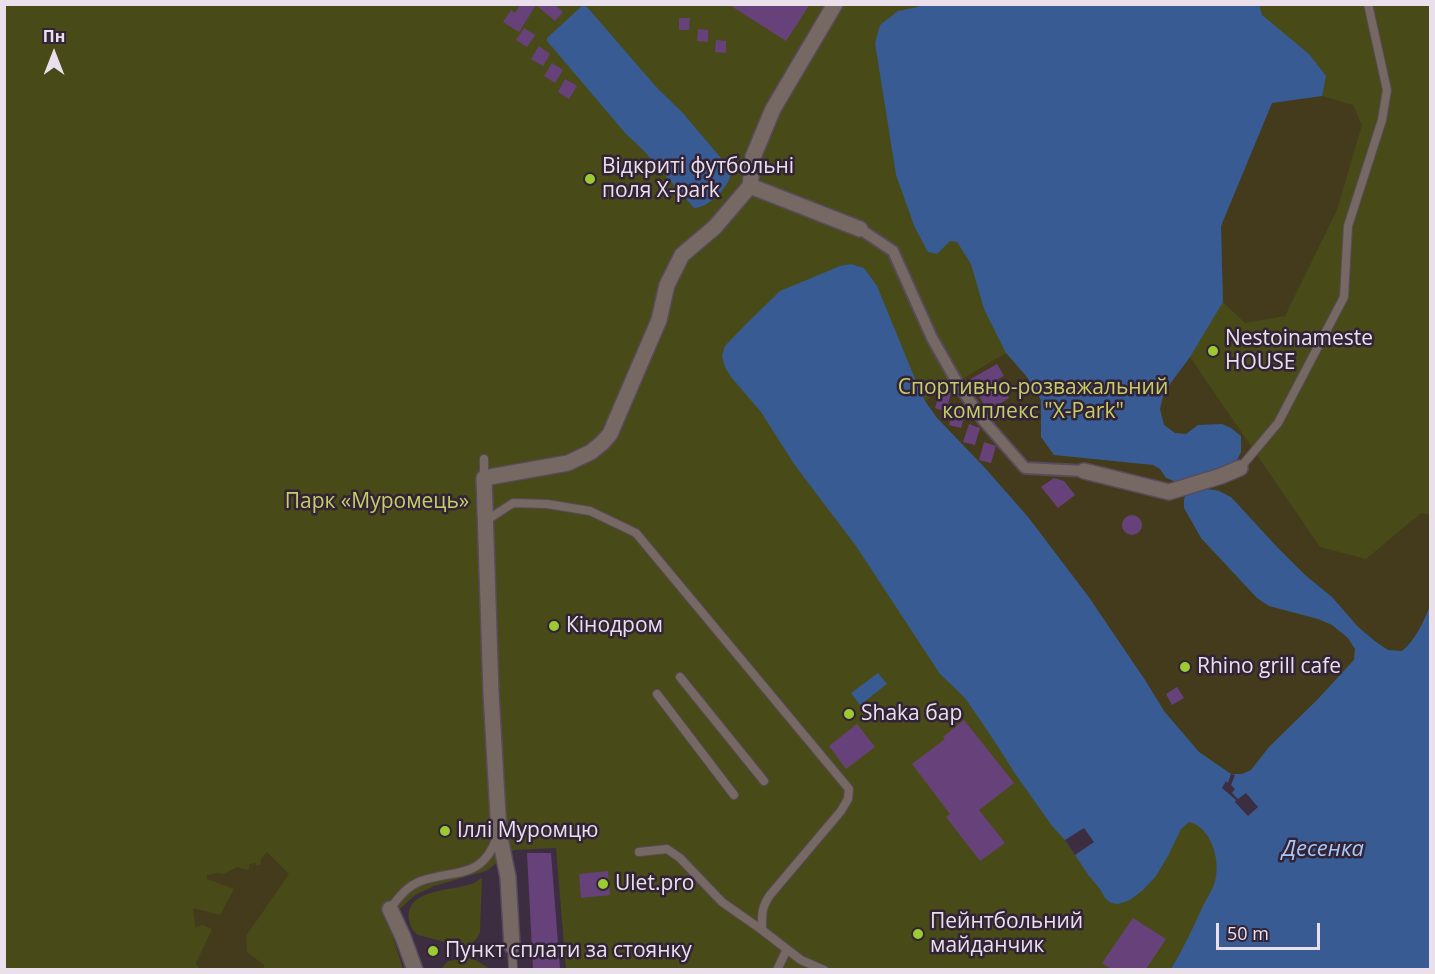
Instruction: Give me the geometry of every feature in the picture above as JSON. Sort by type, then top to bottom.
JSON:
[{"type":"street","points":[[512,946],[508,877],[499,833],[491,693],[484,478],[568,463],[591,452],[610,434],[658,320],[667,285],[682,255],[715,227],[750,186],[753,157],[773,109],[835,4]]},
{"type":"street","points":[[750,186],[860,229],[893,251],[932,338],[958,384],[983,420],[1025,468],[1084,471],[1169,492],[1240,468]]},
{"type":"street","points":[[390,909],[415,969]]},
{"type":"lane","points":[[1240,468],[1278,423],[1344,297],[1348,226],[1382,120],[1387,90],[1368,4]]},
{"type":"lane","points":[[484,459],[484,478]]},
{"type":"lane","points":[[485,521],[513,503],[547,504],[590,511],[636,533],[849,789],[848,799],[841,811],[764,904],[762,930]]},
{"type":"lane","points":[[680,677],[764,781]]},
{"type":"lane","points":[[657,694],[734,795]]},
{"type":"lane","points":[[390,909],[400,895],[420,882],[470,871],[478,866],[493,847],[499,833]]},
{"type":"lane","points":[[639,852],[667,849],[680,858],[722,902],[801,960],[824,969]]},
{"type":"lane","points":[[512,946],[513,969]]},
{"type":"lane","points":[[777,969],[787,949]]},
{"type":"green space","name":"Парк «Муромець»","points":[[5,5],[1430,5],[1430,754],[1181,952],[1171,969],[566,969],[556,848],[514,850],[486,871],[434,886],[415,895],[388,920],[403,969],[5,970]]},
{"type":"green space","points":[[482,878],[480,932],[472,943],[464,947],[418,935],[413,930],[409,919],[410,909],[415,901],[433,892],[466,886]]},
{"type":"green space","points":[[472,958],[490,969],[441,969],[448,961]]},
{"type":"sand","points":[[1322,96],[1353,105],[1362,125],[1337,210],[1285,316],[1245,323],[1223,302],[1221,226],[1272,102]]},
{"type":"sand","points":[[1006,353],[1027,377],[1041,400],[1041,437],[1054,454],[1153,465],[1160,469],[1166,478],[1198,425],[1186,434],[1175,433],[1164,425],[1160,409],[1164,392],[1190,357],[1320,547],[1366,559],[1421,513],[1430,515],[1430,606],[1410,644],[1400,651],[1388,650],[1380,646],[1219,490],[1197,490],[1201,538],[1257,598],[1269,606],[1332,625],[1348,638],[1355,649],[1354,659],[1318,699],[1269,747],[1251,770],[1242,774],[1231,774],[1199,752],[1164,711],[1088,596],[1028,517],[937,418],[925,401]]},
{"type":"sand","points":[[267,852],[289,874],[246,936],[247,952],[264,965],[264,969],[199,969],[196,963],[212,929],[202,925],[195,928],[193,908],[220,915],[234,889],[207,879],[207,875],[223,874],[237,867],[249,870],[249,864],[255,863],[257,866],[261,864],[261,858]]},
{"type":"water","points":[[1259,4],[1262,15],[1309,54],[1326,76],[1322,96],[1272,103],[1221,226],[1223,302],[1190,357],[1164,392],[1160,409],[1164,425],[1175,433],[1186,434],[1198,425],[1222,424],[1231,428],[1241,436],[1241,452],[1235,464],[1179,483],[1166,478],[1160,469],[1153,465],[1054,455],[1041,437],[1041,400],[1027,377],[1006,353],[984,309],[971,264],[957,242],[950,241],[937,254],[928,252],[915,228],[896,175],[875,43],[880,25],[898,11],[920,5]]},
{"type":"water","points":[[582,6],[587,7],[731,170],[724,189],[713,200],[694,208],[626,134],[547,41],[547,38]]},
{"type":"water","name":"Десенка","points":[[851,264],[864,268],[877,286],[920,391],[937,418],[1028,517],[1088,596],[1164,711],[1199,752],[1231,774],[1242,774],[1251,770],[1269,747],[1354,660],[1355,649],[1348,638],[1332,625],[1269,606],[1257,598],[1201,538],[1184,508],[1187,492],[1210,489],[1231,497],[1305,575],[1332,597],[1358,627],[1388,650],[1402,651],[1407,647],[1419,630],[1430,606],[1430,969],[1171,969],[1211,890],[1217,873],[1215,854],[1208,837],[1197,825],[1189,822],[1181,829],[1156,876],[1143,890],[1130,900],[1118,904],[1111,903],[1105,898],[1014,772],[965,698],[940,674],[856,546],[794,464],[761,412],[725,367],[722,356],[725,346],[780,291],[840,266]]},
{"type":"water","points":[[878,673],[887,684],[860,705],[851,693]]},
{"type":"pier","points":[[1231,774],[1235,775],[1231,785],[1235,789],[1232,793],[1238,799],[1246,793],[1258,807],[1248,816],[1235,802],[1236,800],[1222,788],[1226,781],[1228,783]]},
{"type":"pier","points":[[1084,828],[1094,842],[1075,855],[1065,840]]},
{"type":"building","points":[[521,4],[554,4],[563,12],[555,21],[536,5],[519,32],[503,22],[511,10],[515,13]]},
{"type":"building","points":[[728,4],[810,4],[786,41]]},
{"type":"building","points":[[679,18],[690,18],[689,30],[679,30]]},
{"type":"building","points":[[524,28],[535,35],[527,47],[516,40]]},
{"type":"building","points":[[698,29],[708,30],[708,42],[697,41]]},
{"type":"building","points":[[716,40],[726,41],[726,53],[715,52]]},
{"type":"building","points":[[539,46],[550,54],[543,66],[531,59]]},
{"type":"building","points":[[552,63],[563,70],[555,83],[544,76]]},
{"type":"building","points":[[565,79],[577,86],[569,99],[558,92]]},
{"type":"building","points":[[997,364],[1004,376],[998,379],[1009,398],[988,411],[969,380]]},
{"type":"building","points":[[940,390],[951,393],[946,412],[935,408]]},
{"type":"building","points":[[954,407],[966,410],[961,428],[949,425]]},
{"type":"building","points":[[969,424],[980,428],[975,445],[963,442]]},
{"type":"building","points":[[984,442],[996,446],[991,463],[979,460]]},
{"type":"building","points":[[1054,478],[1064,481],[1075,495],[1058,508],[1041,487]]},
{"type":"building","points":[[1128,515],[1136,515],[1142,521],[1142,529],[1136,535],[1128,535],[1122,529],[1122,521]]},
{"type":"building","points":[[1177,687],[1184,698],[1172,705],[1166,694]]},
{"type":"building","points":[[964,720],[1014,783],[979,810],[1005,843],[980,861],[946,817],[950,814],[912,764],[945,739],[943,737]]},
{"type":"building","points":[[857,724],[875,747],[846,769],[829,746]]},
{"type":"building","points":[[527,853],[551,853],[560,969],[533,969]]},
{"type":"building","points":[[608,871],[610,895],[581,898],[579,874]]},
{"type":"building","points":[[1133,918],[1166,939],[1146,969],[1111,969],[1102,963]]},
{"type":"place","name":"Відкриті футбольні поля X-park","points":[[590,179]]},
{"type":"place","name":"Nestoinameste HOUSE","points":[[1213,351]]},
{"type":"place","name":"Кінодром","points":[[554,626]]},
{"type":"place","name":"Rhino grill cafe","points":[[1185,667]]},
{"type":"place","name":"Shaka бар","points":[[849,714]]},
{"type":"place","name":"Іллі Муромцю","points":[[445,831]]},
{"type":"place","name":"Ulet.pro","points":[[603,884]]},
{"type":"place","name":"Пейнтбольний майданчик","points":[[918,934]]},
{"type":"place","name":"Пункт сплати за стоянку","points":[[433,951]]},
{"type":"park label","name":"Спортивно-розважальний комплекс \"Х-Park\"","points":[[1033,400]]}]
